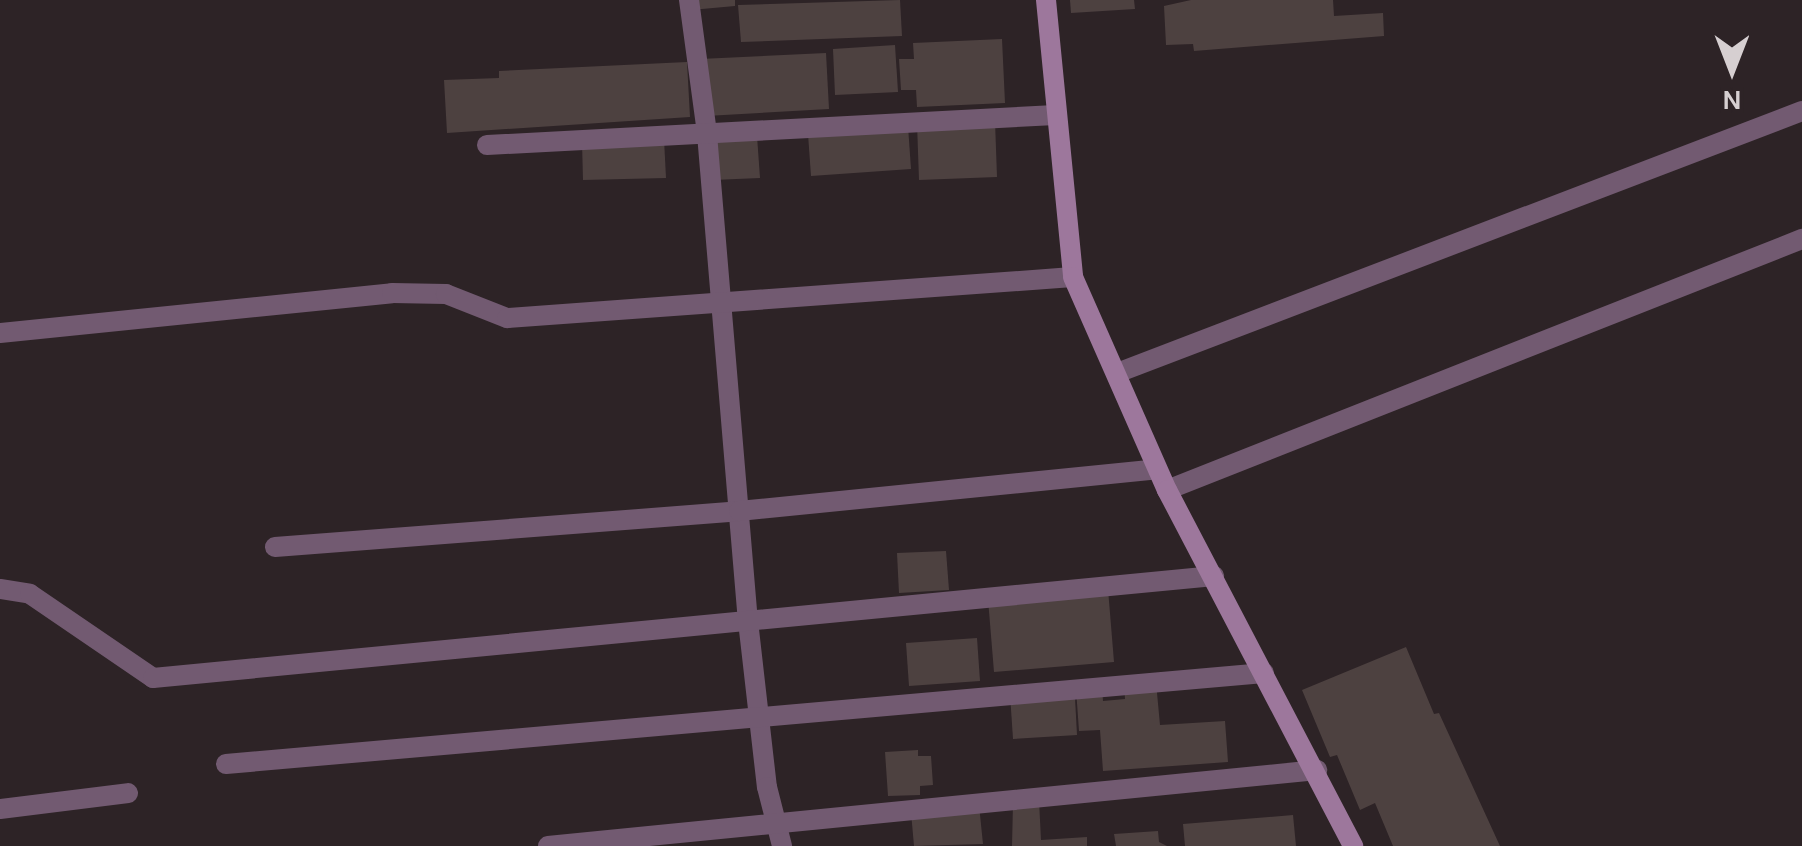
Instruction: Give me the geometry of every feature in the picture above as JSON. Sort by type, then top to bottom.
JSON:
[{"type":"main road","points":[[1046,0],[1073,277],[1167,490],[1317,770],[1353,846]]},
{"type":"street","points":[[689,0],[707,134],[748,621],[775,825],[782,846]]},
{"type":"street","points":[[1117,373],[1802,111]]},
{"type":"street","points":[[487,146],[1055,116]]},
{"type":"street","points":[[1167,490],[1802,240]]},
{"type":"street","points":[[0,333],[392,293],[446,294],[507,318],[720,299],[1073,277]]},
{"type":"street","points":[[274,547],[739,511],[1157,468]]},
{"type":"street","points":[[0,589],[23,590],[153,678],[1214,576]]},
{"type":"street","points":[[226,764],[760,712],[1264,673]]},
{"type":"street","points":[[548,846],[1317,770]]},
{"type":"street","points":[[0,808],[128,793]]},
{"type":"building","points":[[690,0],[735,0],[735,6],[691,10]]},
{"type":"building","points":[[900,0],[902,36],[741,42],[738,5]]},
{"type":"building","points":[[1070,0],[1134,0],[1135,9],[1071,13]]},
{"type":"building","points":[[1191,0],[1333,0],[1334,16],[1383,13],[1384,36],[1194,51],[1193,44],[1166,45],[1164,6]]},
{"type":"building","points":[[1002,39],[1005,103],[917,107],[916,90],[901,90],[899,59],[914,59],[913,43]]},
{"type":"building","points":[[895,45],[898,92],[835,95],[833,49]]},
{"type":"building","points":[[826,53],[829,109],[706,116],[700,59]]},
{"type":"building","points":[[687,62],[690,117],[447,133],[444,80],[499,78],[499,71]]},
{"type":"building","points":[[995,121],[997,177],[919,180],[917,123]]},
{"type":"building","points":[[908,126],[911,169],[811,176],[808,134]]},
{"type":"building","points":[[757,136],[760,178],[713,180],[711,138]]},
{"type":"building","points":[[664,139],[666,178],[583,180],[582,142]]},
{"type":"building","points":[[946,551],[949,590],[899,593],[897,553]]},
{"type":"building","points":[[1108,589],[1114,662],[994,672],[988,599]]},
{"type":"building","points":[[977,638],[980,681],[909,686],[906,643]]},
{"type":"building","points":[[1406,647],[1434,714],[1439,713],[1500,846],[1393,846],[1375,803],[1360,810],[1337,755],[1330,757],[1302,690]]},
{"type":"building","points":[[1156,682],[1160,725],[1225,721],[1228,762],[1103,771],[1100,730],[1079,731],[1076,689],[1102,687],[1103,701],[1125,699],[1124,684]]},
{"type":"building","points":[[1010,694],[1075,698],[1077,735],[1013,739]]},
{"type":"building","points":[[918,750],[918,756],[931,756],[933,785],[920,786],[920,795],[888,796],[885,752]]},
{"type":"building","points":[[1039,800],[1041,840],[1087,837],[1087,846],[1012,846],[1013,803]]},
{"type":"building","points":[[979,805],[983,844],[914,846],[911,812]]},
{"type":"building","points":[[1293,815],[1296,846],[1185,846],[1183,824]]},
{"type":"building","points":[[1158,831],[1159,842],[1167,846],[1116,846],[1114,834]]}]
